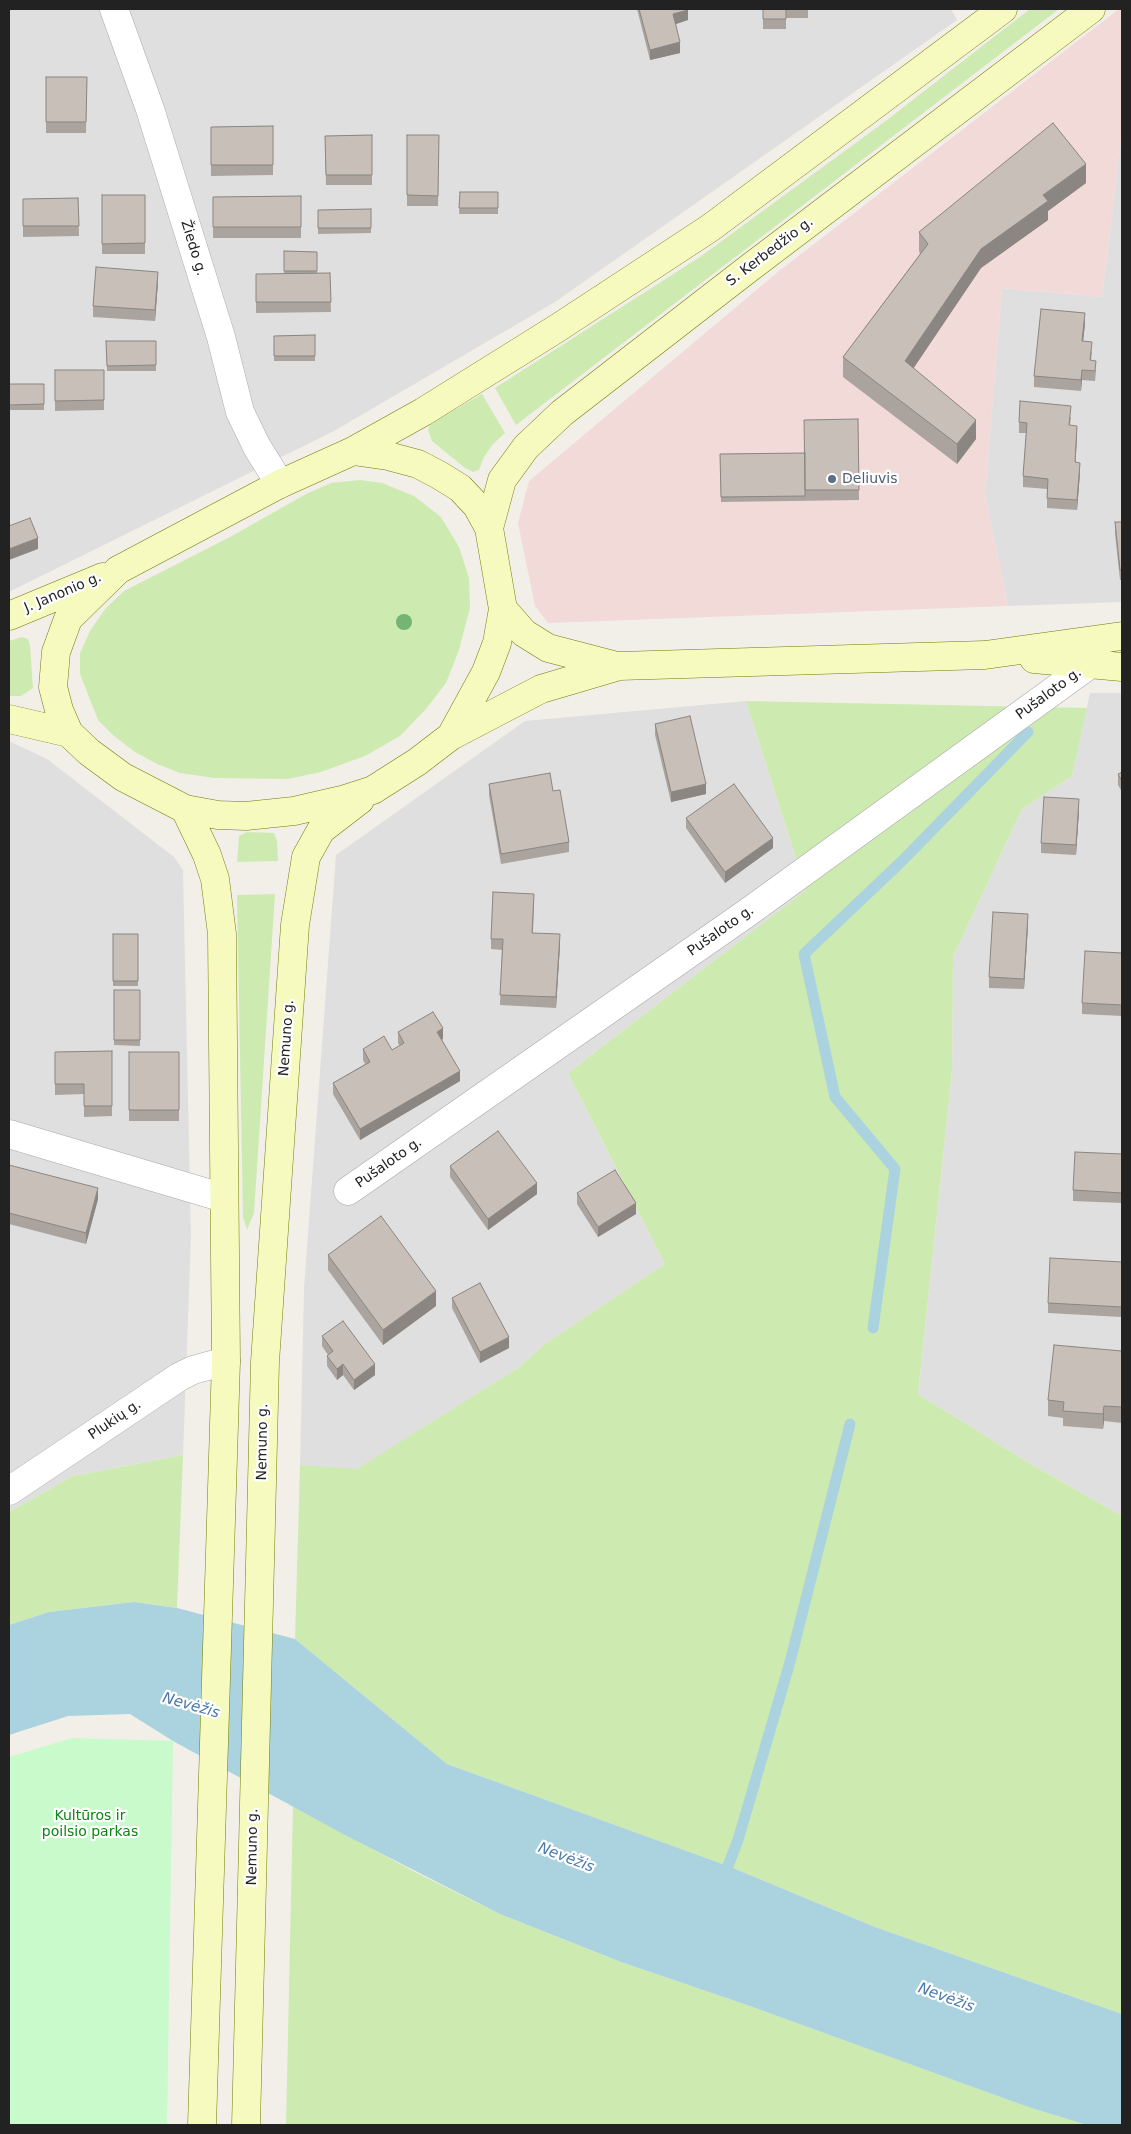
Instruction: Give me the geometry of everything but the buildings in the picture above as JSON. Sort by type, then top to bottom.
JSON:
[{"type":"main road","points":[[353,451],[388,456],[418,464],[439,475],[460,488],[477,506],[488,528],[502,609],[497,643],[486,672],[451,736],[417,762],[373,790],[342,800],[274,814],[218,816],[185,809],[123,777],[88,752],[69,733],[59,710],[53,687],[56,652],[68,619],[118,570],[280,484],[353,451],[423,412],[507,360],[710,228],[1003,9]]},
{"type":"main road","name":"S. Kerbedžio g.","points":[[488,528],[502,480],[526,447],[562,413],[748,269],[1091,9]]},
{"type":"main road","name":"J. Janonio g.","points":[[9,616],[118,570]]},
{"type":"main road","name":"Pušaloto g.","points":[[502,609],[524,633],[548,648],[619,666]]},
{"type":"main road","name":"Pušaloto g.","points":[[451,736],[541,689],[619,666],[985,655],[1122,636]]},
{"type":"main road","name":"Pušaloto g.","points":[[985,655],[1122,668]]},
{"type":"main road","points":[[9,720],[69,733]]},
{"type":"main road","name":"Nemuno g.","points":[[246,2125],[265,1362],[295,925],[306,857],[321,830],[373,790]]},
{"type":"main road","points":[[185,809],[207,855],[215,880],[222,934],[226,1361],[202,2125]]},
{"type":"street","name":"Žiedo g.","points":[[114,9],[153,119],[221,337],[240,412],[257,447],[280,484]]},
{"type":"street","name":"Pušaloto g.","points":[[348,1191],[747,913],[1089,664]]},
{"type":"street","points":[[9,1134],[224,1198]]},
{"type":"street","name":"Plukių g.","points":[[9,1491],[179,1377],[193,1370],[226,1361]]},
{"type":"shaded area","points":[[9,9],[951,9],[957,20],[555,302],[334,431],[9,592]]},
{"type":"shaded area","points":[[1119,9],[1122,9],[1121,141],[1102,297],[1002,288],[985,495],[1008,606],[548,623],[535,606],[518,523],[529,481],[779,271]]},
{"type":"shaded area","points":[[1122,51],[1122,602],[1008,606],[985,495],[1002,288],[1102,297],[1121,141]]},
{"type":"shaded area","points":[[1090,693],[1122,693],[1122,1516],[1029,1463],[918,1394],[952,1071],[953,957],[1022,809],[1072,776]]},
{"type":"shaded area","points":[[746,701],[806,890],[568,1073],[665,1264],[545,1344],[518,1368],[357,1470],[300,1465],[304,1288],[336,855],[525,721]]},
{"type":"shaded area","points":[[9,741],[47,759],[174,857],[183,870],[191,1236],[183,1455],[73,1476],[9,1512]]},
{"type":"green space","points":[[1030,9],[1059,9],[516,425],[495,388],[700,257],[887,120]]},
{"type":"green space","points":[[482,394],[505,433],[492,445],[484,457],[479,470],[473,472],[465,468],[432,441],[428,430],[430,424]]},
{"type":"green space","points":[[360,480],[382,483],[414,496],[441,517],[459,547],[469,578],[470,608],[459,650],[446,683],[426,709],[400,736],[365,756],[321,772],[288,779],[214,778],[180,773],[157,764],[135,752],[114,736],[98,720],[80,674],[80,653],[90,631],[105,609],[124,591],[230,537],[306,494],[331,483]]},
{"type":"green space","points":[[22,637],[28,639],[30,645],[33,688],[21,696],[9,696],[9,641]]},
{"type":"green space","points":[[746,701],[1087,708],[1072,776],[1022,809],[953,957],[952,1071],[918,1394],[1029,1463],[1122,1516],[1122,2014],[875,1927],[728,1866],[447,1764],[295,1639],[300,1465],[357,1469],[518,1368],[545,1344],[665,1264],[568,1073],[806,890]]},
{"type":"green space","points":[[247,832],[274,833],[277,841],[278,861],[237,862],[239,836]]},
{"type":"green space","points":[[275,894],[254,1213],[247,1230],[243,1217],[237,895]]},
{"type":"green space","points":[[183,1455],[177,1608],[134,1602],[49,1612],[9,1625],[9,1512],[73,1476]]},
{"type":"green space","name":"Kultūros ir poilsio parkas","points":[[72,1738],[173,1741],[167,2125],[9,2125],[9,1757]]},
{"type":"green space","points":[[293,1806],[413,1871],[500,1914],[621,1962],[747,2005],[1028,2107],[1087,2125],[286,2125]]},
{"type":"water","name":"Nevėžis","points":[[134,1602],[177,1608],[295,1639],[447,1764],[728,1866],[875,1927],[1122,2014],[1122,2125],[1087,2125],[1028,2107],[747,2005],[621,1962],[500,1914],[343,1834],[173,1741],[130,1714],[68,1716],[9,1735],[9,1625],[49,1612]]},
{"type":"waterway","points":[[873,1328],[895,1169],[835,1097],[804,954],[902,861],[1028,732]]},
{"type":"waterway","points":[[723,1879],[738,1840],[790,1662],[850,1424]]},
{"type":"place","name":"Deliuvis","points":[[832,479]]}]
